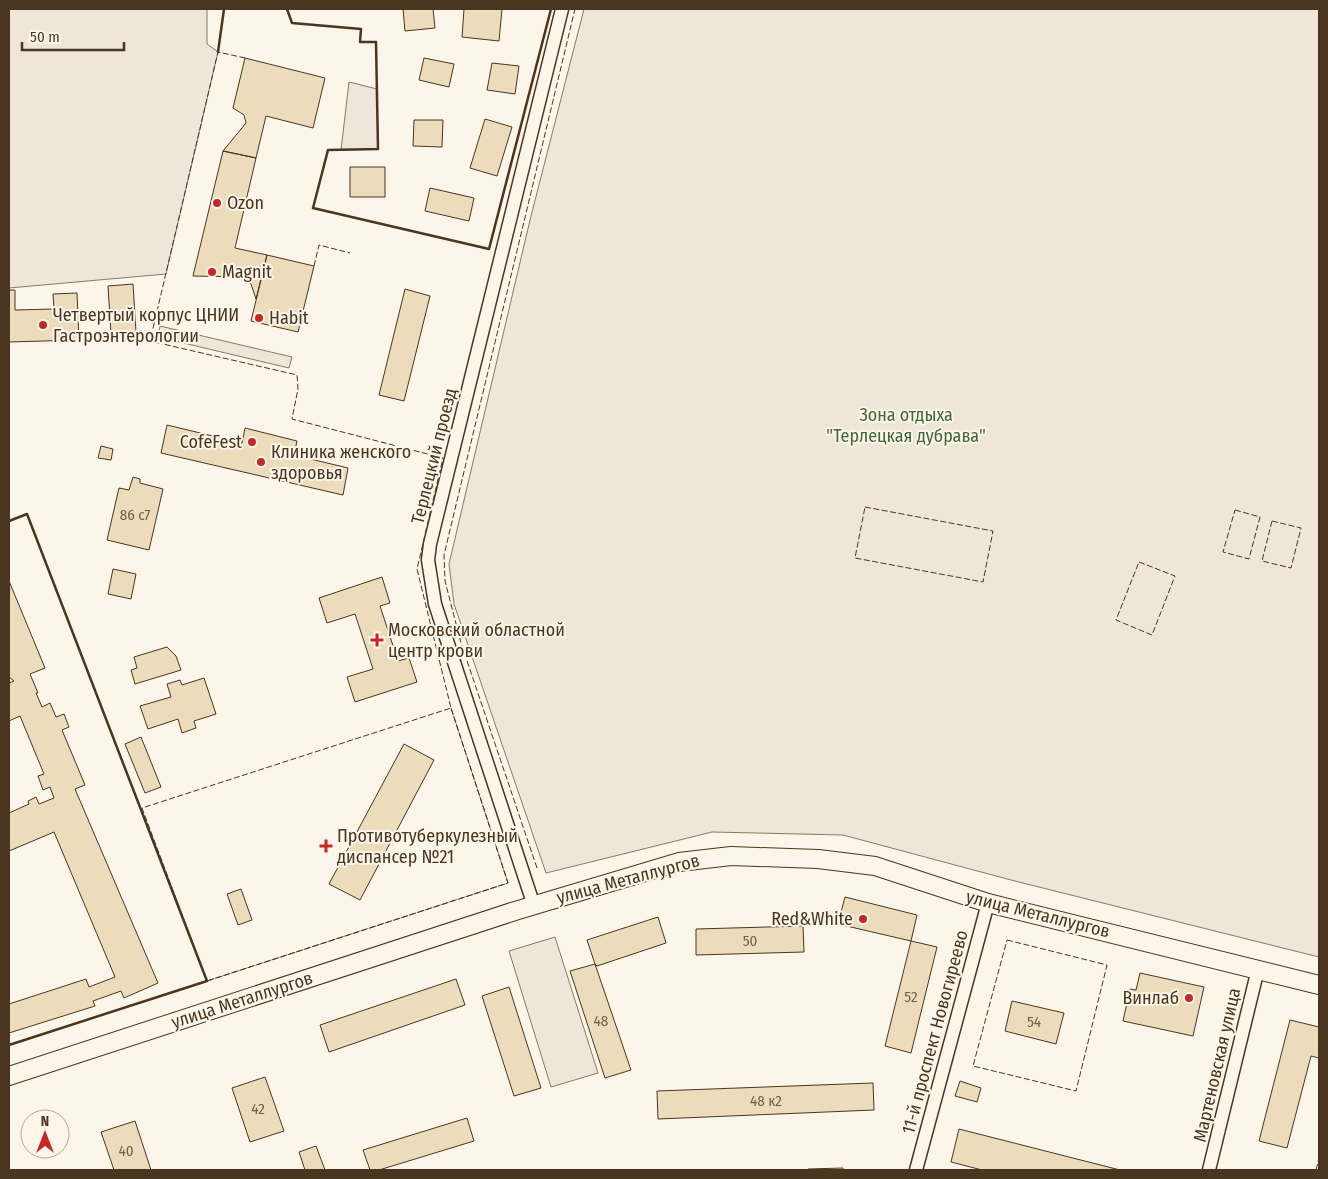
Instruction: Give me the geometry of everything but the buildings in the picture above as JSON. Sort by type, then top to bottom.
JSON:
[{"type":"street","name":"Терлецкий проезд","points":[[534,906],[435,604],[428,560],[430,544],[454,444],[562,9]]},
{"type":"street","name":"улица Металлургов","points":[[9,1076],[534,906],[679,862],[739,856],[818,859],[875,866],[988,903],[1258,968],[1319,985]]},
{"type":"street","name":"11-й проспект Новогиреево","points":[[916,1170],[988,903]]},
{"type":"street","name":"Мартеновская улица","points":[[1210,1170],[1258,968]]},
{"type":"green space","points":[[9,9],[207,9],[207,44],[218,52],[166,274],[9,288]]},
{"type":"green space","name":"Зона отдыха \"Терлецкая дубрава\"","points":[[584,9],[1319,9],[1319,957],[1011,880],[843,835],[712,832],[546,873],[454,604],[449,564],[530,220]]},
{"type":"green space","points":[[349,82],[377,89],[378,149],[341,150]]},
{"type":"green space","points":[[555,937],[598,1073],[551,1087],[509,951]]},
{"type":"shaded area","points":[[160,326],[292,357],[289,368],[158,337]]},
{"type":"fence","points":[[537,868],[461,643],[445,581],[444,555],[575,9]]},
{"type":"fence","points":[[207,981],[508,883],[451,708],[417,569],[443,458],[292,419],[298,389],[297,375],[150,341],[218,52],[245,58]]},
{"type":"fence","points":[[314,266],[319,245],[350,253]]},
{"type":"fence","points":[[865,507],[993,531],[983,582],[855,558],[865,507]]},
{"type":"fence","points":[[1235,510],[1260,517],[1249,559],[1223,552],[1235,510]]},
{"type":"fence","points":[[1272,521],[1301,528],[1291,568],[1262,561],[1272,521]]},
{"type":"fence","points":[[1139,562],[1175,576],[1152,635],[1116,620],[1139,562]]},
{"type":"fence","points":[[451,708],[508,883],[207,981],[142,808],[451,708]]},
{"type":"fence","points":[[1007,940],[1107,965],[1076,1091],[973,1066],[1007,940]]},
{"type":"fence","points":[[1316,1170],[1319,1158]]},
{"type":"wall","points":[[218,52],[224,9]]},
{"type":"wall","points":[[287,9],[292,23],[361,29],[360,42],[376,42],[378,149],[328,150],[313,208],[489,249],[551,9]]},
{"type":"wall","points":[[9,521],[27,514],[207,981],[9,1045]]},
{"type":"place","name":"Ozon","points":[[217,203]]},
{"type":"place","name":"Magnit","points":[[212,272]]},
{"type":"place","name":"Habit","points":[[259,318]]},
{"type":"place","name":"Четвертый корпус ЦНИИ Гастроэнтерологии","points":[[43,325]]},
{"type":"place","name":"CofeFest","points":[[252,442]]},
{"type":"place","name":"Клиника женского здоровья","points":[[261,462]]},
{"type":"place","name":"Московский областной центр крови","points":[[377,640]]},
{"type":"place","name":"Противотуберкулезный диспансер №21","points":[[326,846]]},
{"type":"place","name":"Red&White","points":[[863,919]]},
{"type":"place","name":"Винлаб","points":[[1189,998]]}]
